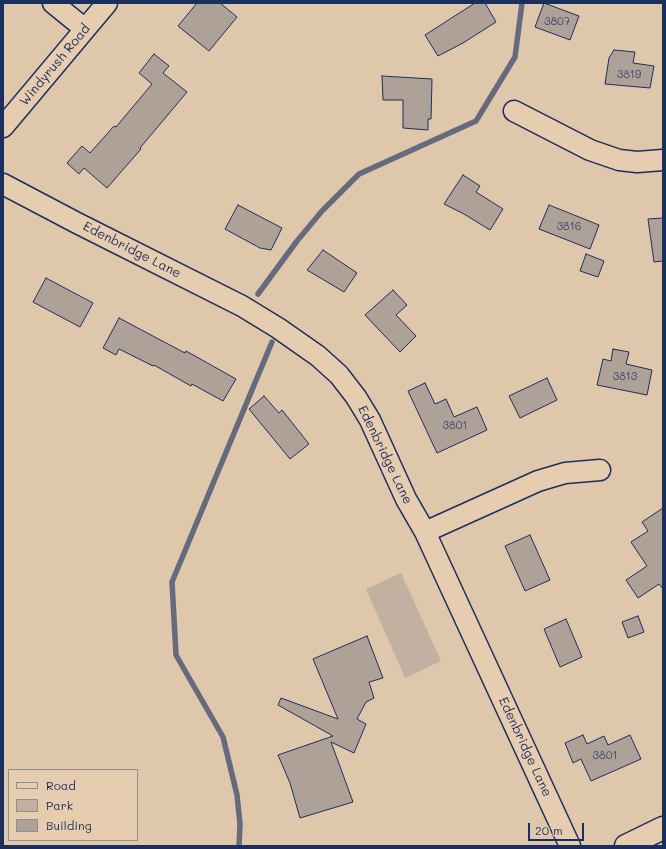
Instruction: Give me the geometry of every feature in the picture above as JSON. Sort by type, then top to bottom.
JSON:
[{"type":"main road","points":[[626,846],[663,828]]},
{"type":"street","points":[[53,3],[85,29]]},
{"type":"street","name":"Windyrush Road","points":[[3,126],[107,3]]},
{"type":"street","points":[[514,111],[590,150],[619,160],[637,162],[663,160]]},
{"type":"street","name":"Edenbridge Lane","points":[[3,184],[242,306],[278,328],[318,356],[339,375],[356,396],[370,420],[406,498],[425,532],[570,846]]},
{"type":"street","points":[[425,532],[538,481],[566,473],[600,470]]},
{"type":"green space","points":[[401,573],[441,661],[405,678],[366,589]]},
{"type":"building","points":[[197,3],[220,3],[237,17],[209,51],[178,26]]},
{"type":"building","points":[[475,3],[485,3],[496,22],[463,43],[438,56],[425,35]]},
{"type":"building","points":[[544,3],[579,16],[570,40],[535,27]]},
{"type":"building","points":[[614,50],[635,52],[633,63],[654,66],[650,88],[605,84],[609,58]]},
{"type":"building","points":[[154,54],[169,66],[163,73],[187,92],[107,188],[84,168],[79,174],[67,163],[82,146],[90,153],[114,126],[116,127],[152,84],[139,73]]},
{"type":"building","points":[[382,76],[432,79],[431,119],[428,119],[428,130],[403,128],[403,100],[383,100]]},
{"type":"building","points":[[463,175],[480,186],[476,192],[503,209],[490,230],[444,204]]},
{"type":"building","points":[[238,205],[282,228],[271,250],[260,248],[225,229]]},
{"type":"building","points":[[549,205],[599,225],[590,249],[539,229]]},
{"type":"building","points":[[663,218],[663,261],[654,262],[648,219]]},
{"type":"building","points":[[323,250],[357,273],[344,292],[307,270]]},
{"type":"building","points":[[586,254],[604,261],[598,277],[580,271]]},
{"type":"building","points":[[46,278],[93,303],[80,327],[33,302]]},
{"type":"building","points":[[393,290],[407,305],[396,315],[416,336],[400,352],[365,315]]},
{"type":"building","points":[[119,318],[185,353],[186,351],[236,379],[223,401],[192,384],[191,386],[154,365],[153,366],[119,349],[116,355],[103,348]]},
{"type":"building","points":[[613,349],[629,352],[626,364],[652,370],[647,395],[597,385],[603,359],[611,361]]},
{"type":"building","points":[[547,378],[557,400],[520,418],[509,396]]},
{"type":"building","points":[[425,383],[435,404],[446,399],[454,417],[477,407],[487,430],[437,453],[408,391]]},
{"type":"building","points":[[264,396],[279,413],[282,410],[309,444],[290,459],[249,409]]},
{"type":"building","points":[[663,508],[663,589],[659,584],[638,598],[626,580],[647,566],[631,542],[648,531],[642,522]]},
{"type":"building","points":[[530,535],[550,580],[525,591],[505,546]]},
{"type":"building","points":[[638,616],[644,632],[628,638],[622,622]]},
{"type":"building","points":[[566,619],[582,657],[560,667],[544,629]]},
{"type":"building","points":[[367,636],[383,678],[369,682],[374,698],[366,702],[357,719],[366,724],[354,753],[331,742],[353,802],[300,818],[290,783],[278,755],[333,736],[278,705],[281,698],[338,719],[313,659]]},
{"type":"building","points":[[583,735],[587,744],[604,736],[608,745],[630,735],[641,759],[591,781],[581,759],[573,763],[565,743]]},
{"type":"waterway","points":[[258,294],[297,241],[322,211],[359,174],[476,121],[515,57],[522,3]]},
{"type":"waterway","points":[[239,846],[240,824],[237,795],[223,737],[176,655],[172,582],[272,342]]}]
